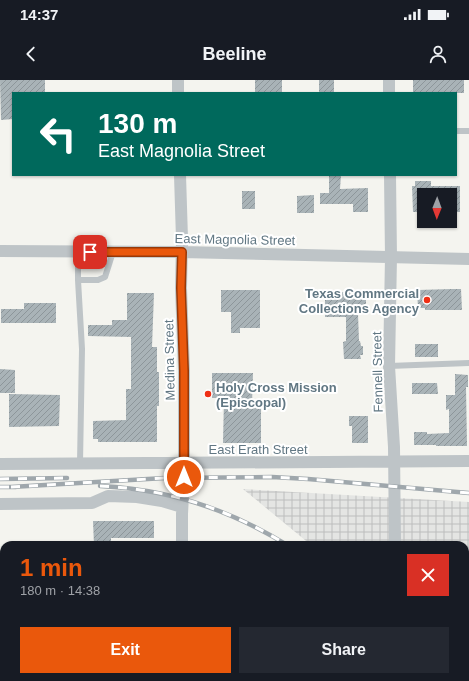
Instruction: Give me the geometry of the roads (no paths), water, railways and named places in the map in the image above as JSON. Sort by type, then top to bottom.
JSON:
[{"type":"street","points":[[178,80],[178,92]]},
{"type":"street","points":[[389,80],[389,92]]},
{"type":"street","name":"Medina Street","points":[[180,176],[182,252],[181,288],[184,371],[182,541]]},
{"type":"street","name":"Fennell Street","points":[[390,176],[391,257],[389,366],[394,461],[395,541]]},
{"type":"street","name":"East Magnolia Street","points":[[0,251],[182,252],[469,259]]},
{"type":"street","name":"East Erath Street","points":[[0,464],[469,461]]},
{"type":"street","points":[[0,504],[92,503],[108,496],[137,497],[162,501],[182,507]]},
{"type":"lane","points":[[457,131],[469,131]]},
{"type":"lane","points":[[78,251],[82,350],[80,463]]},
{"type":"lane","points":[[78,280],[98,280],[104,277],[113,252]]},
{"type":"lane","points":[[389,366],[469,363]]},
{"type":"railway","points":[[11,487],[165,478],[272,477],[469,493]]},
{"type":"railway","points":[[0,479],[67,478]]},
{"type":"railway","points":[[100,486],[150,491],[197,503],[243,521],[280,541]]},
{"type":"railway","points":[[0,487],[16,487]]},
{"type":"place","name":"Texas Commercial Collections Agency","points":[[427,300]]},
{"type":"place","name":"Holy Cross Mission (Episcopal)","points":[[208,394]]}]
